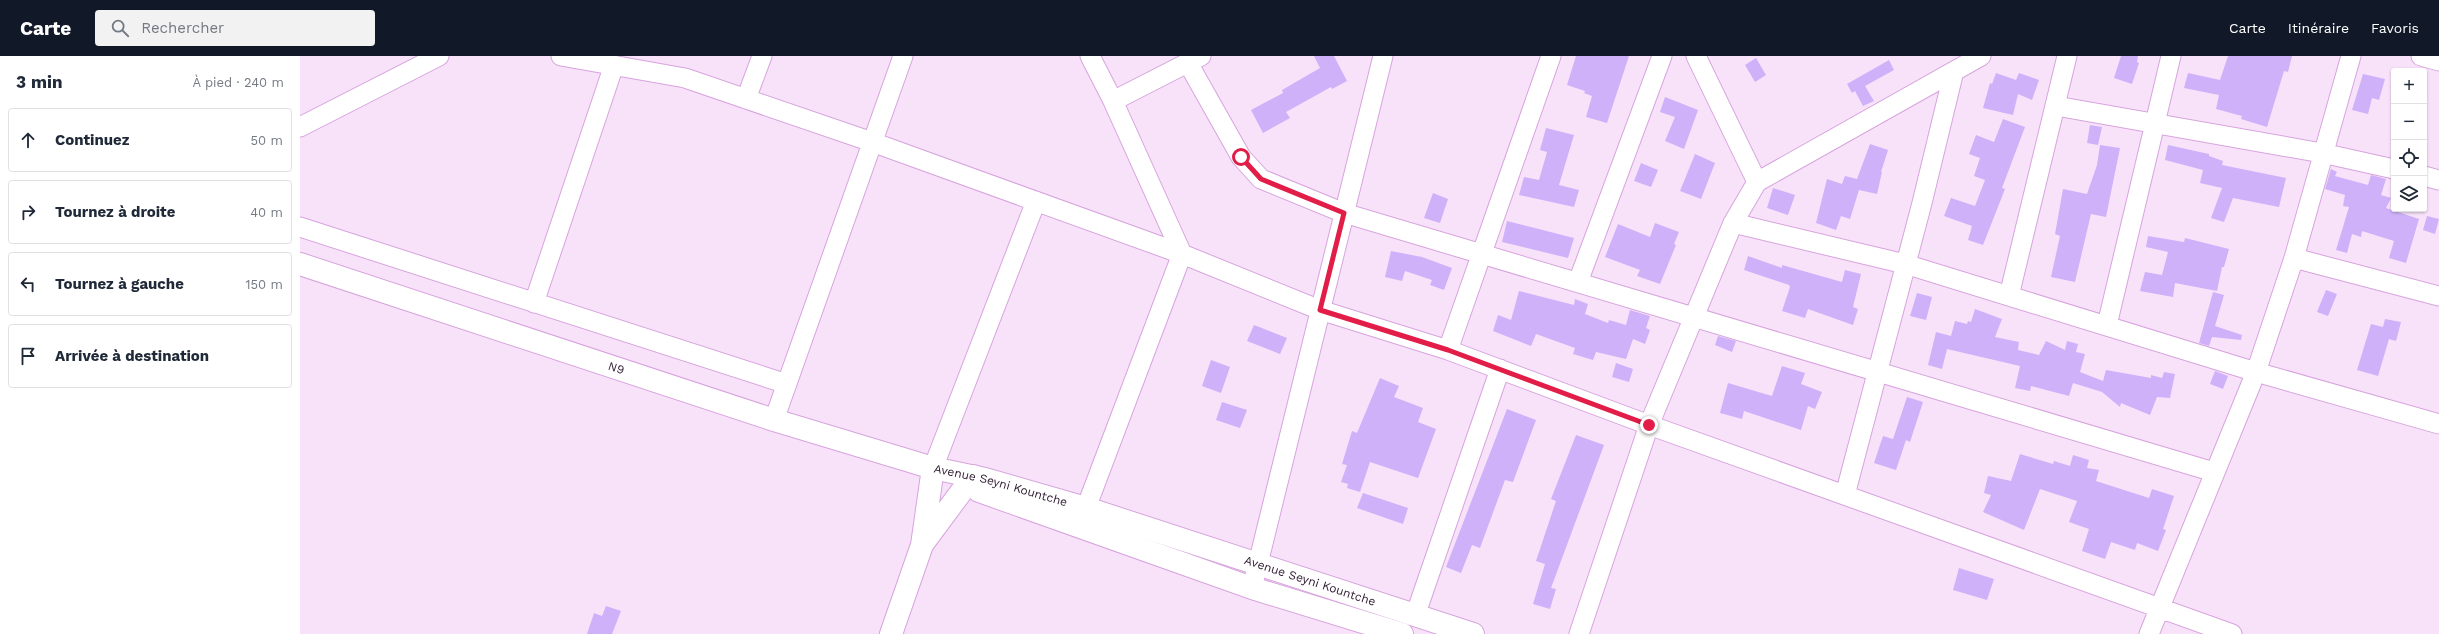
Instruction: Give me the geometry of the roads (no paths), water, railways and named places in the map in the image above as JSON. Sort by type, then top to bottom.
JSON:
[{"type":"main road","name":"N9","points":[[300,264],[774,420],[933,468]]},
{"type":"main road","name":"Avenue Seyni Kountche","points":[[933,468],[1252,588],[1402,634]]},
{"type":"main road","points":[[891,634],[922,545],[933,468]]},
{"type":"main road","name":"Avenue Seyni Kountche","points":[[969,481],[1086,508],[1473,634]]},
{"type":"main road","points":[[922,545],[969,481]]},
{"type":"street","points":[[300,127],[439,56]]},
{"type":"street","points":[[562,56],[684,78],[872,142],[1182,254],[1320,310],[1448,350],[1649,425],[2232,634]]},
{"type":"street","points":[[746,99],[762,56]]},
{"type":"street","points":[[774,420],[903,56]]},
{"type":"street","points":[[1086,508],[1182,254],[1113,101],[1090,56]]},
{"type":"street","points":[[1252,588],[1383,56]]},
{"type":"street","points":[[1448,350],[1551,56]]},
{"type":"street","points":[[1578,282],[1662,56]]},
{"type":"street","points":[[1696,56],[1757,182]]},
{"type":"street","points":[[1579,634],[1649,425],[1733,223],[1757,182],[1981,56]]},
{"type":"street","points":[[2009,296],[2067,56]]},
{"type":"street","points":[[2107,324],[2171,56]]},
{"type":"street","points":[[2150,634],[2214,472],[2256,372],[2294,258],[2322,153],[2351,56]]},
{"type":"street","points":[[2420,56],[2439,61]]},
{"type":"street","points":[[1113,101],[1195,59],[1241,157],[1261,179],[1344,213],[2214,472]]},
{"type":"street","points":[[534,302],[614,65]]},
{"type":"street","points":[[1845,495],[1938,139],[1954,71]]},
{"type":"street","points":[[2056,106],[2322,153],[2391,168]]},
{"type":"street","points":[[2427,177],[2439,180]]},
{"type":"street","points":[[933,468],[1036,201]]},
{"type":"street","points":[[1733,223],[1905,264],[2107,324],[2256,372],[2439,424]]},
{"type":"street","points":[[300,227],[786,384]]},
{"type":"street","points":[[2294,258],[2439,296]]},
{"type":"street","points":[[1415,616],[1500,369]]}]
